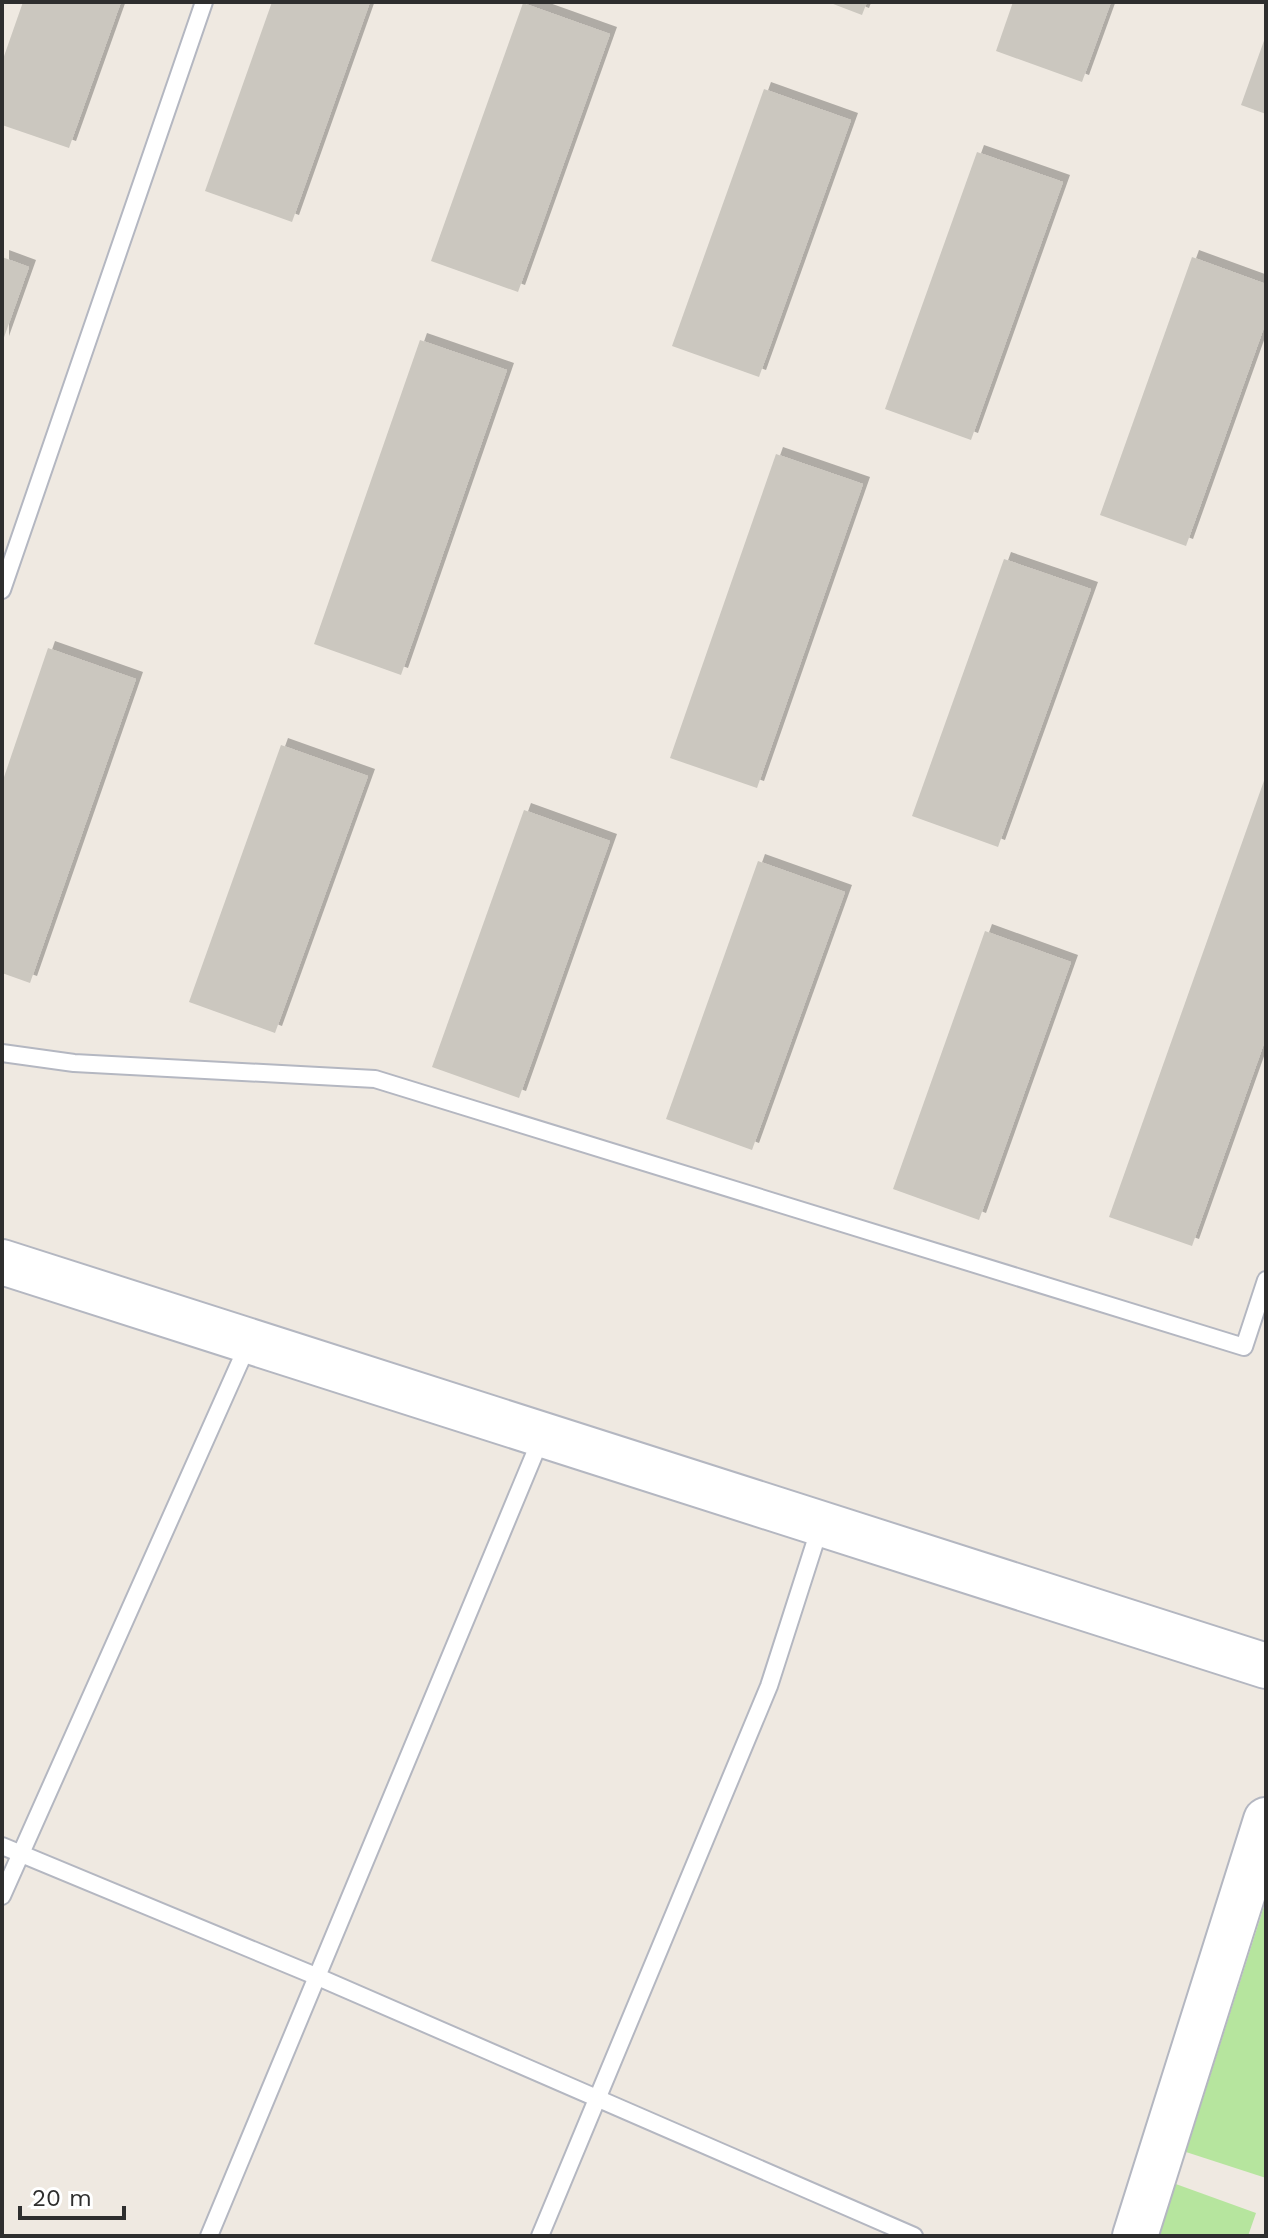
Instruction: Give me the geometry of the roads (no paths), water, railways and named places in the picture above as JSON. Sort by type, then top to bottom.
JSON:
[{"type":"main road","points":[[2,1262],[1266,1666]]},
{"type":"main road","points":[[1135,2236],[1266,1820]]},
{"type":"lane","points":[[2,590],[204,2]]},
{"type":"lane","points":[[2,1053],[74,1063],[375,1079],[1244,1347],[1266,1280]]},
{"type":"lane","points":[[2,1896],[250,1341]]},
{"type":"lane","points":[[209,2236],[543,1435]]},
{"type":"lane","points":[[540,2236],[769,1686],[821,1524]]},
{"type":"lane","points":[[2,1846],[318,1977],[914,2236]]}]
